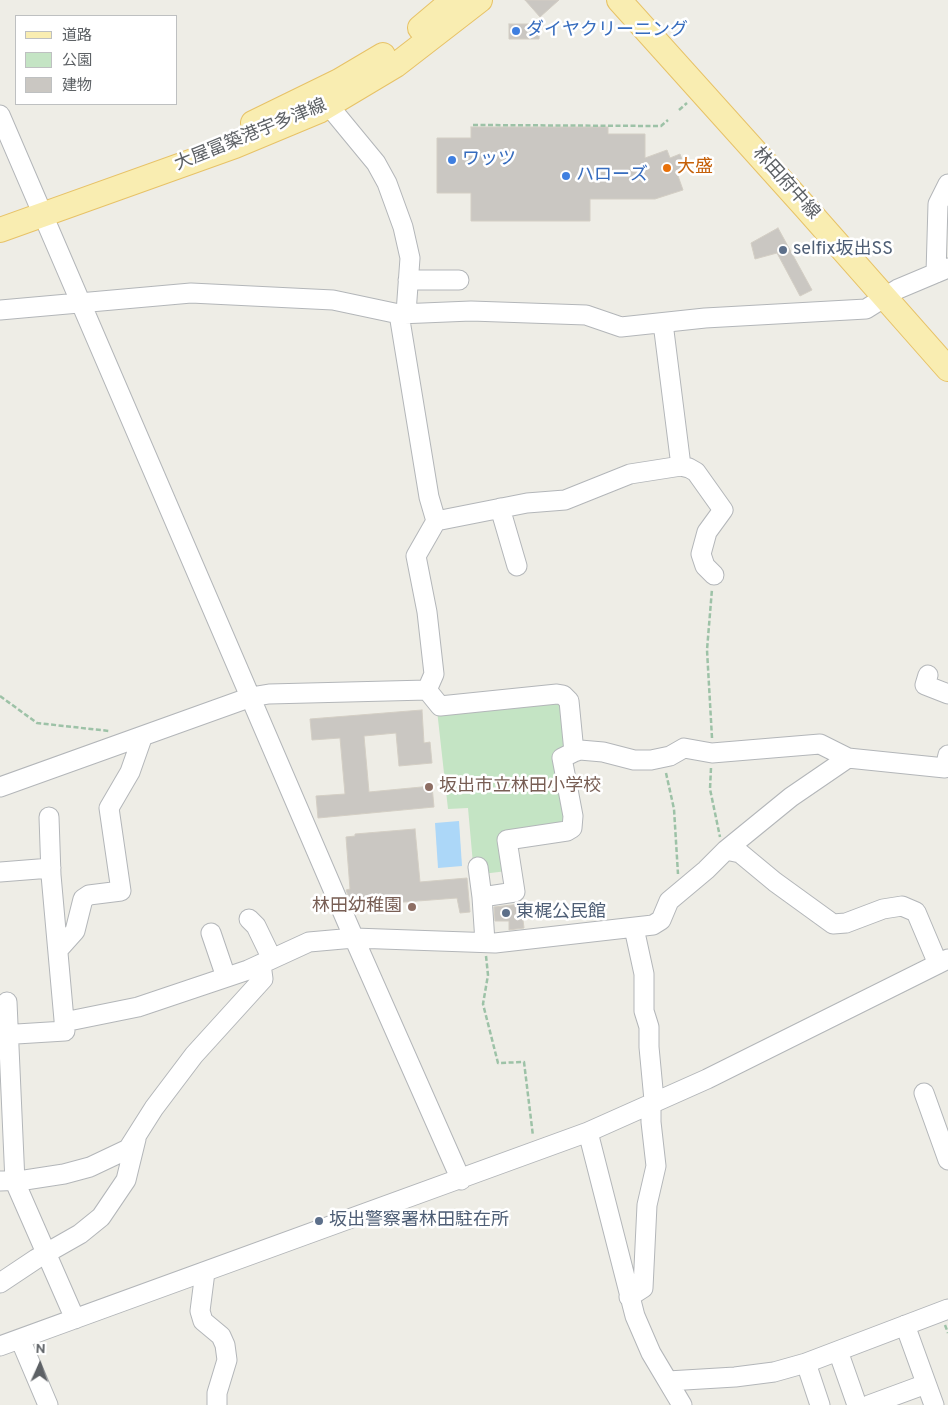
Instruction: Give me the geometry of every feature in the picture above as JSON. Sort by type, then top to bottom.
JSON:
[{"type":"main road","name":"大屋冨築港宇多津線","points":[[0,230],[40,208],[248,125],[339,81],[390,50],[453,0]]},
{"type":"main road","name":"大屋冨築港宇多津線","points":[[0,214],[40,208],[235,146],[329,106],[396,65],[480,0]]},
{"type":"main road","name":"林田府中線","points":[[618,0],[948,369]]},
{"type":"street","points":[[329,106],[367,151],[387,183],[407,243],[410,258],[402,313],[429,497],[436,521],[416,556],[427,612],[434,674],[427,690]]},
{"type":"street","points":[[0,115],[354,938],[461,1180]]},
{"type":"street","points":[[0,310],[191,293],[333,300],[402,313],[471,311],[586,315],[621,327],[705,318],[866,309],[898,288],[942,271],[938,204],[948,184]]},
{"type":"street","points":[[408,280],[459,280]]},
{"type":"street","points":[[663,323],[681,466]]},
{"type":"street","points":[[436,521],[527,503],[566,500],[630,474],[681,466],[696,472],[723,510],[707,532],[701,554],[705,566],[714,575]]},
{"type":"street","points":[[500,508],[517,566]]},
{"type":"street","points":[[928,676],[925,685],[948,694]]},
{"type":"street","points":[[0,787],[142,738],[251,697],[269,694],[427,690]]},
{"type":"street","points":[[427,690],[440,706],[557,694],[563,695],[569,701],[574,752]]},
{"type":"street","points":[[58,950],[75,931],[82,899],[89,895],[121,891],[109,808],[130,772],[142,738]]},
{"type":"street","points":[[482,897],[515,892],[507,840],[568,831],[572,828],[573,816],[562,758],[580,750],[602,752],[634,760],[651,760],[667,756],[684,748],[712,753],[820,744],[848,758],[945,768],[948,755]]},
{"type":"street","points":[[64,1022],[138,1007],[226,977],[309,942],[354,938],[485,942],[653,925],[661,920],[669,901],[706,870],[726,850],[791,797],[848,758]]},
{"type":"street","points":[[4,1035],[65,1031],[51,868],[49,817]]},
{"type":"street","points":[[0,1346],[461,1180],[588,1132],[707,1079],[945,961],[916,912],[902,906],[883,909],[846,923],[833,924],[774,882],[740,853],[726,850]]},
{"type":"street","points":[[478,867],[485,942]]},
{"type":"street","points":[[0,872],[51,868]]},
{"type":"street","points":[[8,1181],[64,1174],[90,1167],[128,1149],[154,1108],[194,1055],[263,979],[266,961],[256,926],[249,919]]},
{"type":"street","points":[[629,1297],[643,1288],[647,1205],[656,1166],[651,1122],[649,1026],[644,1011],[644,974],[634,928]]},
{"type":"street","points":[[211,933],[226,977]]},
{"type":"street","points":[[7,1002],[4,1035],[8,1181],[46,1253],[75,1319]]},
{"type":"street","points":[[924,1093],[948,1160]]},
{"type":"street","points":[[588,1132],[629,1297],[642,1337],[682,1405]]},
{"type":"street","points":[[0,1283],[46,1253],[80,1234],[101,1217],[126,1180],[136,1139]]},
{"type":"street","points":[[205,1272],[200,1311],[203,1320],[221,1336],[225,1345],[227,1360],[217,1393],[217,1405]]},
{"type":"street","points":[[668,1381],[735,1377],[774,1372],[806,1363],[948,1309]]},
{"type":"street","points":[[906,1325],[934,1405]]},
{"type":"street","points":[[20,1339],[48,1405]]},
{"type":"street","points":[[838,1350],[857,1405]]},
{"type":"street","points":[[806,1363],[820,1405]]},
{"type":"street","points":[[869,1405],[926,1384]]},
{"type":"path","points":[[679,110],[688,102]]},
{"type":"path","points":[[473,126],[661,126],[668,120]]},
{"type":"path","points":[[714,575],[708,618],[712,720],[710,789],[722,846],[726,850]]},
{"type":"path","points":[[0,696],[37,723],[110,731]]},
{"type":"path","points":[[667,756],[666,775],[674,809],[680,892]]},
{"type":"path","points":[[485,942],[488,976],[483,1004],[498,1062],[524,1062],[533,1153]]},
{"type":"green space","points":[[558,698],[565,703],[570,817],[562,826],[501,835],[507,871],[474,875],[468,808],[448,809],[437,710]]},
{"type":"water","points":[[459,821],[462,866],[438,868],[435,823]]},
{"type":"building","points":[[525,0],[559,0],[540,17]]},
{"type":"building","points":[[509,24],[540,24],[539,39],[509,39]]},
{"type":"building","name":"ハローズ","points":[[471,127],[608,127],[608,134],[645,134],[645,158],[667,150],[670,158],[680,154],[686,170],[677,173],[683,190],[655,199],[590,199],[590,221],[471,221],[471,193],[437,193],[437,138],[471,138]]},
{"type":"building","points":[[778,228],[812,290],[800,296],[777,253],[755,259],[751,243]]},
{"type":"building","points":[[422,710],[424,743],[430,742],[432,763],[399,766],[396,733],[364,736],[369,792],[432,786],[434,807],[318,818],[316,796],[345,794],[340,738],[312,740],[310,719]]},
{"type":"building","points":[[415,829],[420,882],[467,878],[470,912],[460,913],[457,898],[352,906],[346,890],[350,889],[346,837],[355,836],[355,834]]},
{"type":"building","name":"東梶公民館","points":[[521,904],[524,928],[509,930],[509,921],[495,921],[494,907]]},
{"type":"place","name":"ダイヤクリーニング","points":[[516,31]]},
{"type":"place","name":"ワッツ","points":[[452,160]]},
{"type":"place","name":"大盛","points":[[667,168]]},
{"type":"place","name":"ハローズ","points":[[566,176]]},
{"type":"place","name":"selfix坂出SS","points":[[783,250]]},
{"type":"place","name":"坂出市立林田小学校","points":[[429,787]]},
{"type":"place","name":"林田幼稚園","points":[[412,907]]},
{"type":"place","name":"東梶公民館","points":[[506,913]]},
{"type":"place","name":"坂出警察署林田駐在所","points":[[319,1221]]}]
